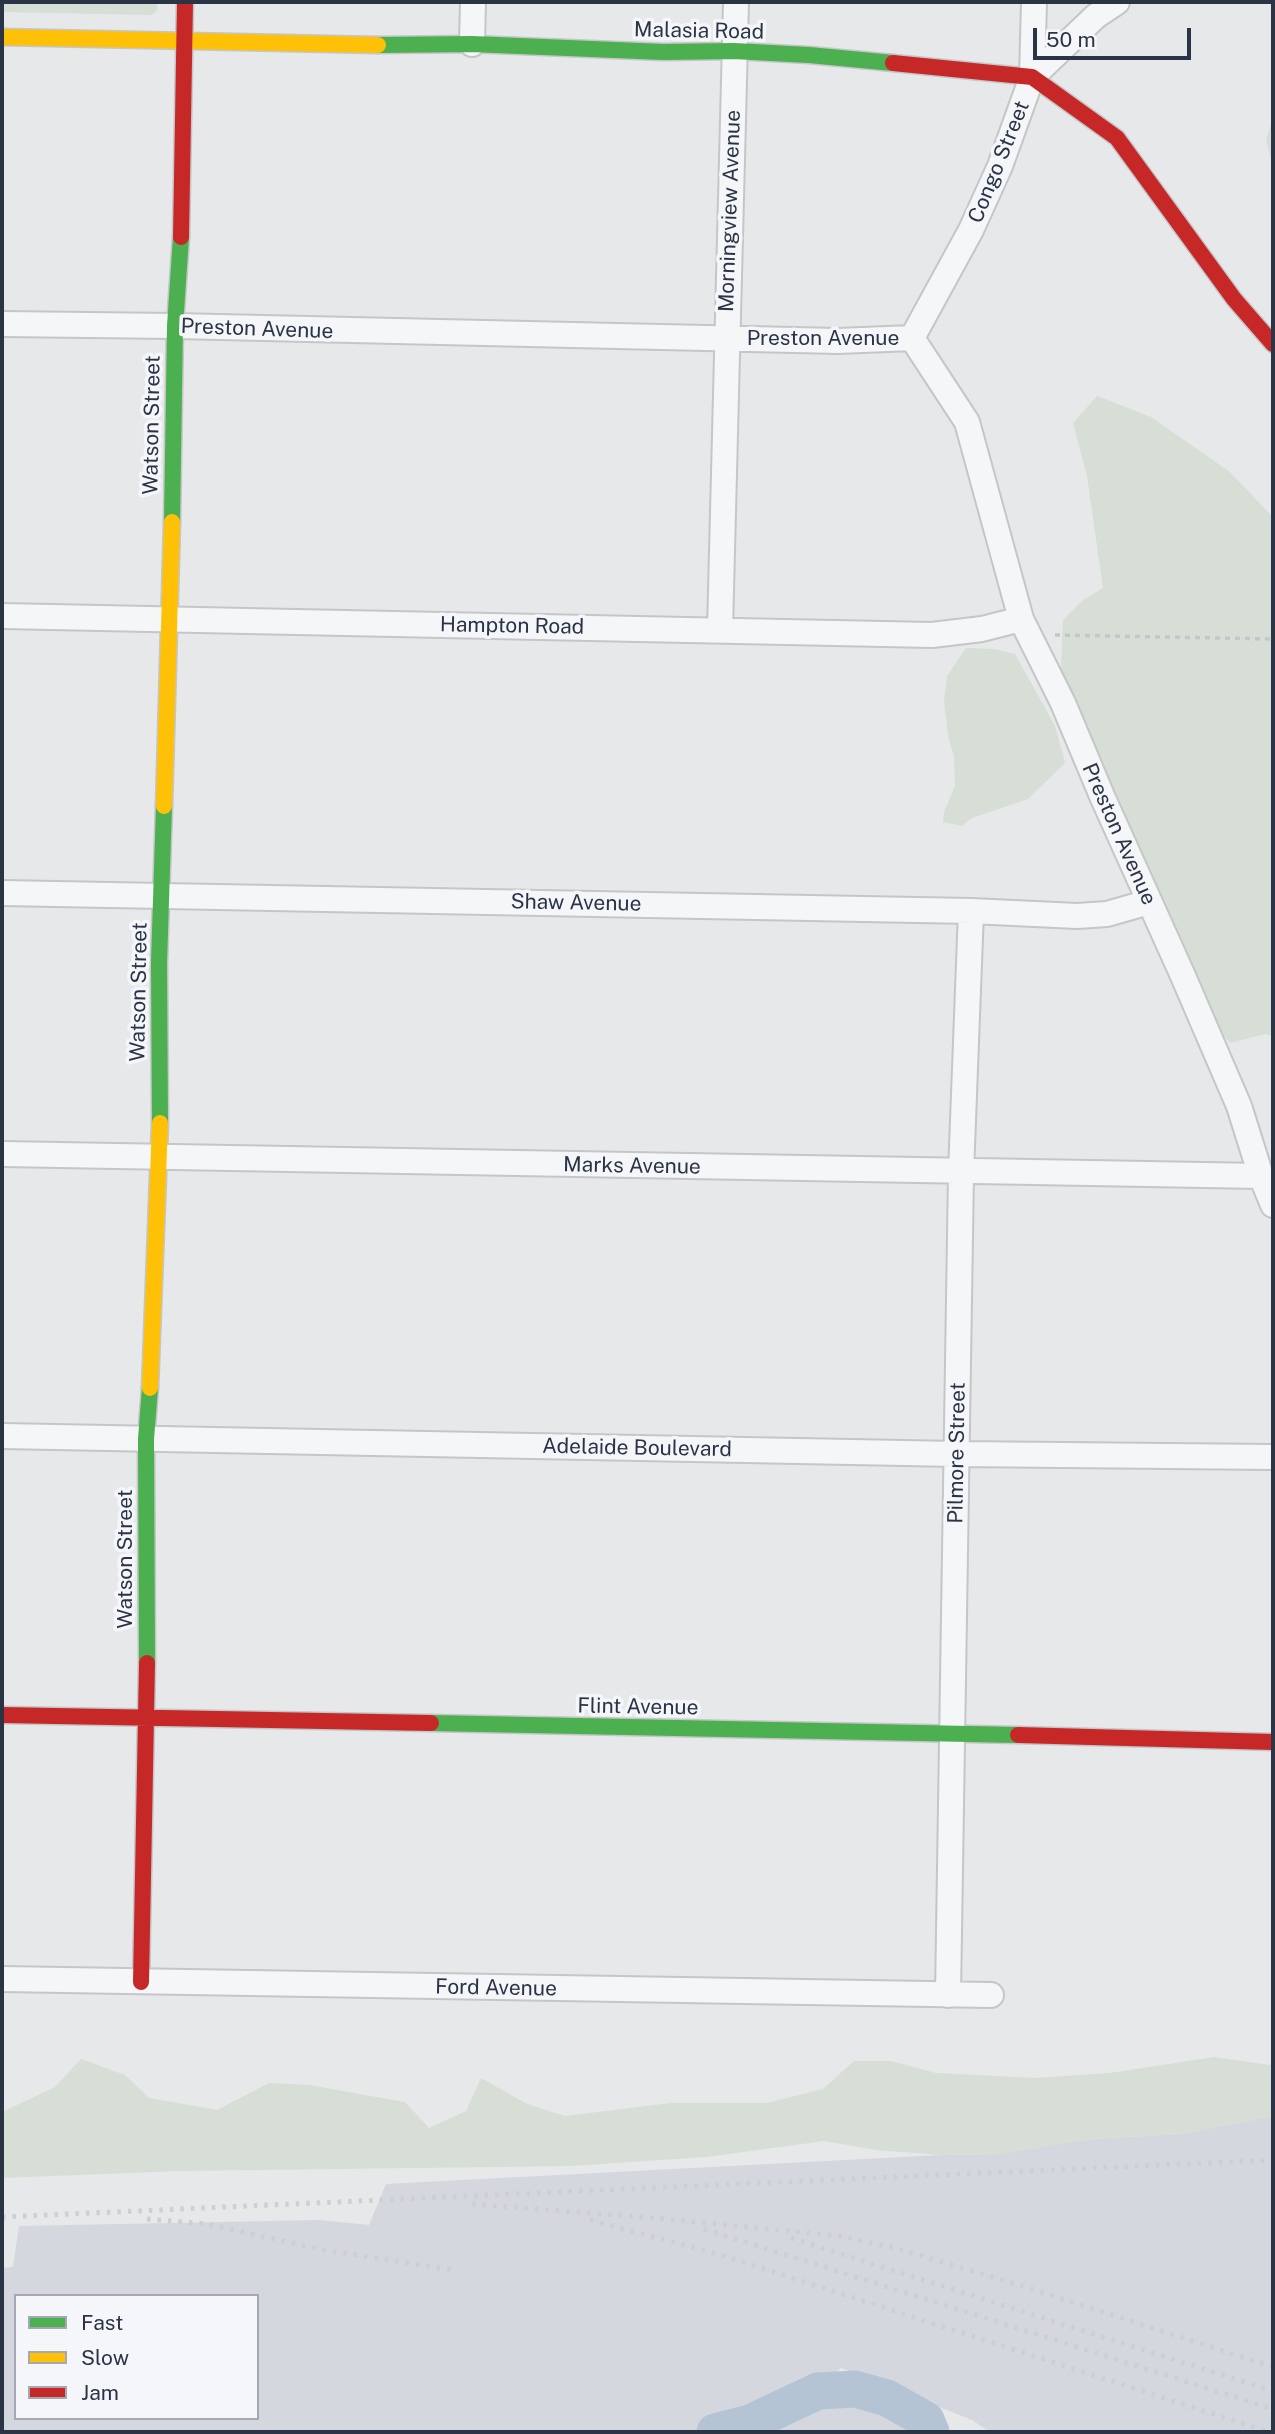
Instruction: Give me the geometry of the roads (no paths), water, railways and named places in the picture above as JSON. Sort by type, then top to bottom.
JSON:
[{"type":"street","name":"Watson Street","points":[[141,1982],[148,1528],[146,1439],[160,1158],[158,1064],[171,618],[175,326],[181,237],[186,2]]},
{"type":"street","points":[[472,44],[473,2]]},
{"type":"street","name":"Morningview Avenue","points":[[720,630],[736,2]]},
{"type":"street","points":[[1034,2],[1032,77],[1117,138],[1234,299],[1273,344]]},
{"type":"street","name":"Congo Street","points":[[912,338],[971,230],[1000,166],[1032,77],[1107,3]]},
{"type":"street","name":"Malasia Road","points":[[2,37],[403,46],[472,44],[663,52],[734,51],[809,55],[1032,77]]},
{"type":"street","name":"Preston Avenue","points":[[2,324],[838,341],[912,338],[967,422],[1025,627],[1063,703],[1239,1106],[1273,1205]]},
{"type":"street","name":"Hampton Road","points":[[2,616],[932,635],[1025,627]]},
{"type":"street","name":"Shaw Avenue","points":[[2,893],[971,911],[1077,916],[1107,914],[1149,902]]},
{"type":"street","name":"Pilmore Street","points":[[948,1995],[961,1173],[971,911]]},
{"type":"street","name":"Marks Avenue","points":[[2,1154],[961,1173],[1261,1176]]},
{"type":"street","name":"Adelaide Boulevard","points":[[2,1436],[957,1454],[1273,1457]]},
{"type":"street","name":"Flint Avenue","points":[[2,1716],[953,1733],[1273,1742]]},
{"type":"street","name":"Ford Avenue","points":[[2,1979],[991,1995]]},
{"type":"waterway","points":[[715,2432],[750,2423],[818,2391],[855,2389],[887,2398],[926,2420],[931,2432]]},
{"type":"railway","points":[[2,2217],[1273,2160]]},
{"type":"railway","points":[[472,2204],[840,2236],[895,2248],[1016,2284],[1273,2367]]},
{"type":"railway","points":[[147,2219],[207,2224],[324,2250],[454,2270]]},
{"type":"railway","points":[[590,2220],[718,2254],[1269,2432]]},
{"type":"railway","points":[[704,2229],[1273,2409]]},
{"type":"railway","points":[[791,2238],[1273,2391]]}]
